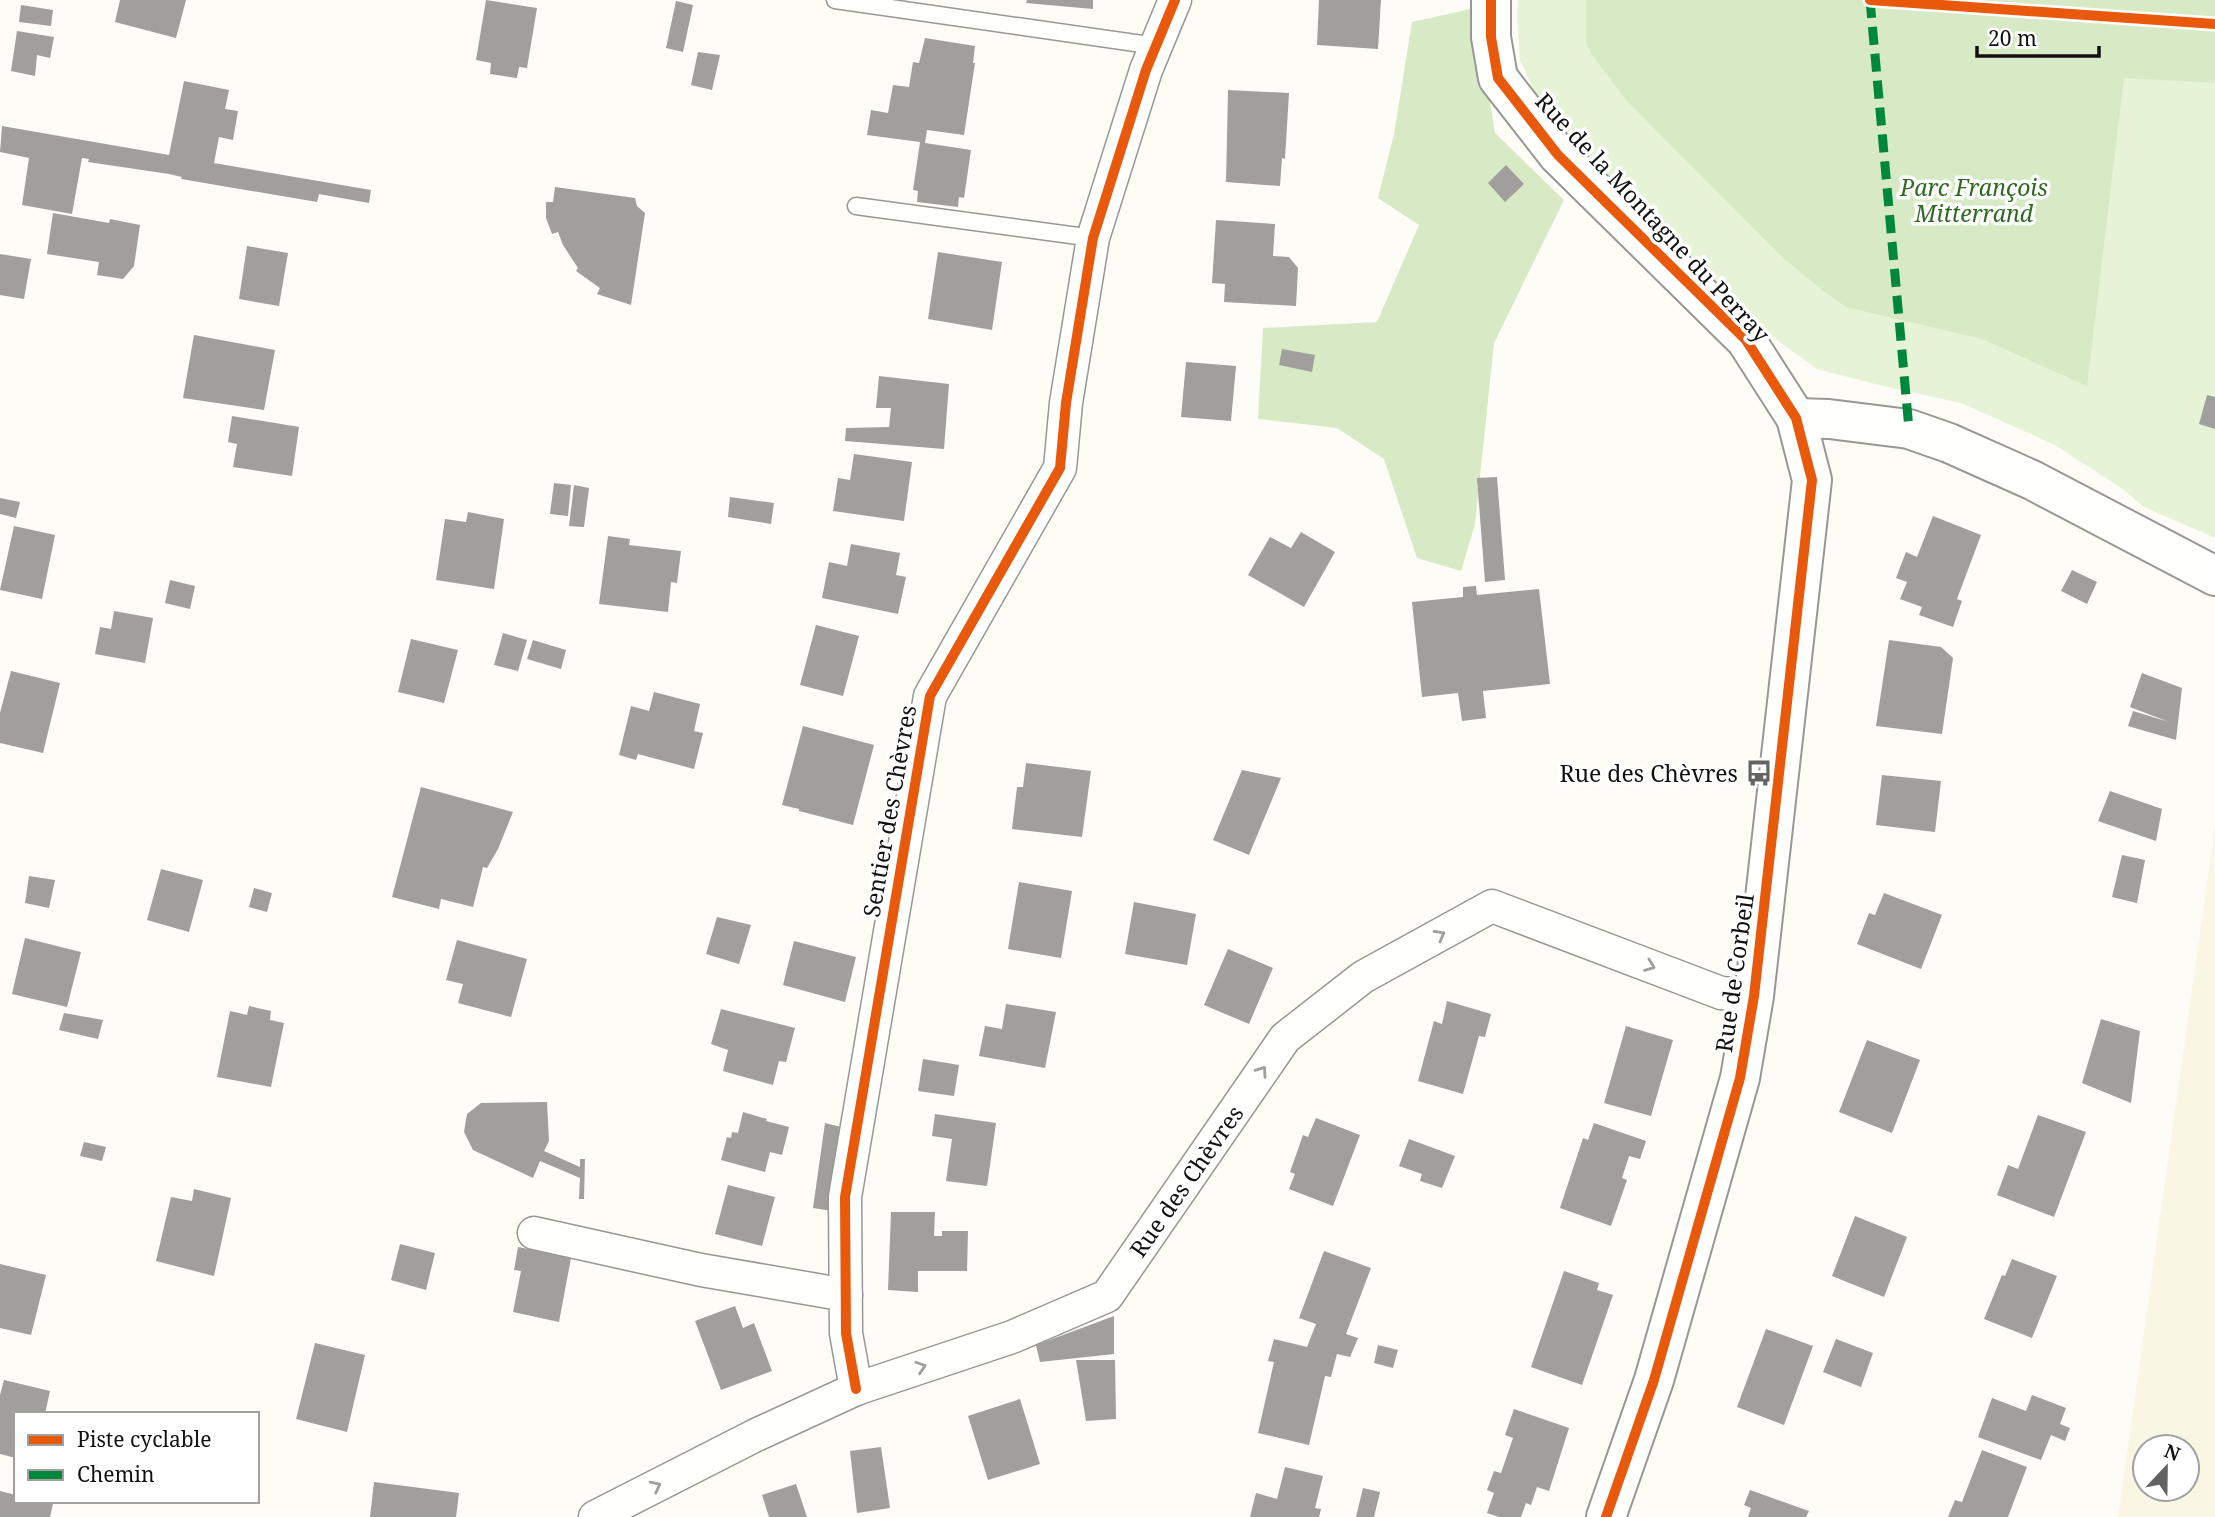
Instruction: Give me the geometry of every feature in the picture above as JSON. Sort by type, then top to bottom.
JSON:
[{"type":"street","name":"Sentier des Chèvres","points":[[856,1389],[846,1333],[845,1197],[930,695],[1060,468],[1066,403],[1093,238],[1151,58],[1175,0]]},
{"type":"street","name":"Rue de la Montagne du Perray","points":[[1491,0],[1491,37],[1498,78],[1558,155],[1746,340],[1796,418]]},
{"type":"street","points":[[1796,418],[1829,419],[1909,429],[1949,443],[2032,480],[2215,576]]},
{"type":"street","name":"Rue de Corbeil","points":[[1606,1517],[1654,1380],[1740,1077],[1754,996],[1812,480],[1796,418]]},
{"type":"street","name":"Rue des Chèvres","points":[[595,1517],[756,1434],[856,1389],[1012,1337],[1107,1296],[1285,1038],[1363,977],[1492,906],[1721,993],[1754,996]]},
{"type":"street","points":[[534,1233],[701,1270],[846,1296]]},
{"type":"lane","points":[[835,0],[1151,58]]},
{"type":"lane","points":[[856,206],[1093,238]]},
{"type":"shaded area","points":[[2215,825],[2215,1517],[2118,1517]]},
{"type":"green space","name":"Parc François Mitterrand","points":[[1518,0],[2215,0],[2215,538],[2144,507],[2124,490],[2055,445],[1961,403],[1817,369],[1781,343],[1737,306],[1575,143],[1533,89],[1520,59]]},
{"type":"green space","name":"Parc François Mitterrand","points":[[1586,0],[2215,0],[2215,83],[2124,78],[2087,386],[1982,339],[1846,307],[1822,290],[1782,257],[1625,99],[1586,43]]},
{"type":"green space","points":[[1475,8],[1495,133],[1564,200],[1494,343],[1475,524],[1461,571],[1417,558],[1384,459],[1337,428],[1258,419],[1263,328],[1377,322],[1419,225],[1378,198],[1394,134],[1412,22]]},
{"type":"building","points":[[120,0],[186,0],[176,38],[115,22]]},
{"type":"building","points":[[486,0],[537,8],[527,68],[519,67],[517,78],[490,74],[491,63],[476,60]]},
{"type":"building","points":[[1027,0],[1093,0],[1093,9],[1026,3]]},
{"type":"building","points":[[1319,0],[1381,0],[1378,49],[1317,45]]},
{"type":"building","points":[[676,1],[693,5],[683,52],[666,48]]},
{"type":"building","points":[[21,5],[53,10],[51,26],[19,22]]},
{"type":"building","points":[[17,31],[54,37],[50,58],[37,55],[35,76],[11,71]]},
{"type":"building","points":[[925,38],[975,46],[964,135],[927,130],[925,143],[971,150],[964,198],[959,197],[958,207],[917,202],[918,191],[913,190],[920,142],[867,135],[871,110],[888,113],[893,85],[909,87],[913,62],[919,63]]},
{"type":"building","points":[[698,52],[720,55],[712,90],[691,85]]},
{"type":"building","points":[[184,81],[229,90],[225,109],[238,111],[233,140],[219,137],[214,163],[371,190],[369,203],[319,194],[317,202],[181,179],[182,177],[169,174],[88,162],[89,159],[82,158],[72,214],[22,205],[29,158],[0,152],[2,126],[169,155]]},
{"type":"building","points":[[1228,90],[1289,93],[1285,159],[1282,158],[1280,186],[1226,182]]},
{"type":"building","points":[[1506,165],[1524,184],[1505,202],[1488,183]]},
{"type":"building","points":[[555,187],[635,198],[637,206],[645,213],[631,305],[597,294],[600,288],[576,271],[578,268],[558,232],[552,234],[546,218],[546,202],[553,202]]},
{"type":"building","points":[[53,213],[109,223],[110,219],[140,225],[134,266],[123,279],[97,275],[99,262],[47,254]]},
{"type":"building","points":[[1216,220],[1275,224],[1273,256],[1289,257],[1298,268],[1296,306],[1224,302],[1225,284],[1212,283]]},
{"type":"building","points":[[247,246],[288,253],[279,306],[239,299]]},
{"type":"building","points":[[938,252],[1002,262],[992,330],[928,319]]},
{"type":"building","points":[[0,254],[31,259],[24,299],[0,295]]},
{"type":"building","points":[[194,335],[275,350],[264,410],[183,398]]},
{"type":"building","points":[[1282,349],[1315,355],[1312,372],[1279,365]]},
{"type":"building","points":[[1186,362],[1236,366],[1231,421],[1181,417]]},
{"type":"building","points":[[879,376],[949,384],[944,449],[845,441],[846,428],[889,427],[891,408],[876,408]]},
{"type":"building","points":[[2207,395],[2215,397],[2215,429],[2199,424]]},
{"type":"building","points":[[232,416],[299,427],[292,476],[233,467],[237,444],[228,442]]},
{"type":"building","points":[[854,454],[912,462],[904,521],[833,511],[838,478],[850,480]]},
{"type":"building","points":[[1497,477],[1505,580],[1485,582],[1477,478]]},
{"type":"building","points":[[554,483],[571,485],[568,516],[550,514]]},
{"type":"building","points":[[574,485],[589,488],[584,527],[569,526]]},
{"type":"building","points":[[730,497],[774,503],[771,524],[728,517]]},
{"type":"building","points":[[0,498],[20,502],[16,518],[0,514]]},
{"type":"building","points":[[468,512],[504,519],[494,589],[436,580],[445,519],[466,522]]},
{"type":"building","points":[[1933,516],[1981,535],[1957,599],[1962,601],[1953,627],[1919,615],[1922,607],[1900,599],[1907,582],[1896,578],[1906,552],[1917,557]]},
{"type":"building","points":[[14,526],[55,535],[42,599],[0,590]]},
{"type":"building","points":[[1301,532],[1335,552],[1304,607],[1248,575],[1270,537],[1291,548]]},
{"type":"building","points":[[608,536],[630,539],[629,545],[681,551],[677,583],[671,582],[668,612],[599,604]]},
{"type":"building","points":[[851,544],[900,553],[896,575],[906,577],[898,614],[822,598],[829,562],[847,566]]},
{"type":"building","points":[[2072,570],[2097,582],[2087,604],[2061,591]]},
{"type":"building","points":[[170,580],[195,586],[190,609],[165,603]]},
{"type":"building","points":[[1476,586],[1477,595],[1539,589],[1550,684],[1483,691],[1486,718],[1462,721],[1458,693],[1422,697],[1412,602],[1463,597],[1463,587]]},
{"type":"building","points":[[114,611],[153,618],[145,663],[95,654],[100,627],[111,629]]},
{"type":"building","points":[[816,625],[859,636],[843,696],[800,685]]},
{"type":"building","points":[[503,633],[527,640],[518,671],[494,665]]},
{"type":"building","points":[[411,639],[458,650],[444,703],[398,692]]},
{"type":"building","points":[[533,640],[566,650],[561,669],[527,659]]},
{"type":"building","points":[[1889,640],[1941,647],[1953,658],[1942,734],[1876,726]]},
{"type":"building","points":[[11,671],[60,683],[43,753],[0,743],[0,713]]},
{"type":"building","points":[[2142,673],[2182,688],[2176,740],[2128,726],[2133,711],[2169,722],[2130,707]]},
{"type":"building","points":[[654,692],[700,704],[694,731],[703,733],[694,769],[638,754],[636,760],[619,755],[631,706],[649,711]]},
{"type":"building","points":[[803,726],[874,745],[853,825],[782,805]]},
{"type":"building","points":[[1026,763],[1091,771],[1082,837],[1012,829],[1017,787],[1023,787]]},
{"type":"building","points":[[1242,770],[1281,778],[1249,855],[1213,840]]},
{"type":"building","points":[[1882,775],[1941,781],[1935,832],[1876,825]]},
{"type":"building","points":[[421,787],[513,812],[498,849],[487,868],[483,867],[473,907],[441,899],[439,909],[392,897]]},
{"type":"building","points":[[2110,791],[2162,809],[2156,841],[2098,821]]},
{"type":"building","points":[[2122,855],[2145,860],[2137,903],[2112,897]]},
{"type":"building","points":[[161,869],[203,880],[189,932],[147,920]]},
{"type":"building","points":[[29,876],[55,880],[49,908],[25,903]]},
{"type":"building","points":[[1019,882],[1072,891],[1061,958],[1008,949]]},
{"type":"building","points":[[254,888],[272,893],[267,912],[249,907]]},
{"type":"building","points":[[1884,893],[1942,915],[1921,969],[1857,944],[1869,913],[1875,915]]},
{"type":"building","points":[[1134,902],[1196,914],[1187,965],[1125,954]]},
{"type":"building","points":[[717,917],[751,925],[739,964],[706,954]]},
{"type":"building","points":[[25,938],[81,952],[67,1007],[12,994]]},
{"type":"building","points":[[457,940],[527,959],[511,1017],[458,1003],[463,984],[446,980]]},
{"type":"building","points":[[794,941],[856,957],[845,1002],[783,985]]},
{"type":"building","points":[[1228,949],[1273,968],[1249,1024],[1204,1005]]},
{"type":"building","points":[[1447,1001],[1491,1014],[1485,1037],[1479,1036],[1463,1094],[1418,1081],[1434,1021],[1442,1024]]},
{"type":"building","points":[[1006,1004],[1056,1012],[1045,1068],[979,1056],[985,1026],[1002,1029]]},
{"type":"building","points":[[249,1006],[271,1011],[270,1020],[284,1023],[271,1087],[217,1077],[230,1011],[247,1015]]},
{"type":"building","points":[[721,1009],[795,1028],[786,1062],[779,1061],[773,1085],[723,1071],[728,1050],[711,1044]]},
{"type":"building","points":[[64,1013],[103,1020],[98,1039],[59,1030]]},
{"type":"building","points":[[2101,1019],[2140,1031],[2131,1103],[2082,1083]]},
{"type":"building","points":[[1626,1026],[1673,1040],[1651,1116],[1604,1103]]},
{"type":"building","points":[[1867,1040],[1920,1060],[1892,1133],[1839,1112]]},
{"type":"building","points":[[923,1059],[959,1065],[954,1096],[918,1091]]},
{"type":"building","points":[[547,1102],[549,1141],[544,1151],[580,1167],[580,1159],[585,1159],[584,1199],[579,1199],[580,1178],[540,1161],[533,1178],[473,1150],[464,1132],[467,1114],[481,1103]]},
{"type":"building","points":[[743,1112],[789,1127],[782,1155],[770,1152],[765,1172],[721,1160],[727,1137],[731,1138],[732,1132],[738,1133]]},
{"type":"building","points":[[935,1114],[996,1123],[987,1186],[946,1181],[952,1139],[932,1136]]},
{"type":"building","points":[[2038,1115],[2086,1132],[2054,1217],[1997,1195],[2008,1165],[2018,1169]]},
{"type":"building","points":[[1316,1118],[1360,1135],[1333,1206],[1289,1189],[1295,1174],[1290,1172],[1303,1135],[1308,1137]]},
{"type":"building","points":[[825,1123],[845,1128],[832,1211],[813,1208]]},
{"type":"building","points":[[1594,1123],[1646,1141],[1640,1159],[1629,1156],[1622,1178],[1627,1180],[1611,1226],[1560,1208],[1583,1138],[1588,1140]]},
{"type":"building","points":[[1409,1139],[1455,1156],[1442,1188],[1420,1181],[1422,1174],[1399,1166]]},
{"type":"building","points":[[84,1142],[106,1147],[102,1161],[80,1156]]},
{"type":"building","points":[[728,1185],[775,1197],[762,1246],[715,1234]]},
{"type":"building","points":[[194,1189],[231,1198],[214,1276],[156,1261],[171,1197],[192,1201]]},
{"type":"building","points":[[891,1212],[935,1212],[934,1236],[942,1236],[942,1231],[968,1231],[967,1271],[918,1271],[918,1292],[888,1290]]},
{"type":"building","points":[[1855,1216],[1907,1237],[1884,1297],[1832,1276]]},
{"type":"building","points":[[400,1244],[435,1253],[426,1290],[391,1280]]},
{"type":"building","points":[[518,1247],[571,1258],[559,1322],[513,1312],[521,1271],[514,1270]]},
{"type":"building","points":[[1324,1251],[1371,1268],[1346,1334],[1358,1338],[1350,1357],[1337,1354],[1331,1377],[1325,1376],[1309,1445],[1258,1433],[1274,1362],[1268,1361],[1274,1339],[1307,1347],[1316,1324],[1299,1318]]},
{"type":"building","points":[[2012,1259],[2057,1276],[2032,1338],[1984,1319],[2002,1275],[2005,1276]]},
{"type":"building","points":[[0,1264],[46,1275],[31,1335],[0,1328]]},
{"type":"building","points":[[1564,1271],[1599,1283],[1597,1290],[1613,1295],[1582,1385],[1531,1367]]},
{"type":"building","points":[[735,1306],[743,1328],[754,1323],[772,1371],[721,1390],[695,1321]]},
{"type":"building","points":[[1114,1316],[1114,1354],[1040,1362],[1036,1345]]},
{"type":"building","points":[[1766,1329],[1813,1346],[1784,1425],[1737,1407]]},
{"type":"building","points":[[1836,1339],[1873,1353],[1861,1387],[1823,1372]]},
{"type":"building","points":[[315,1343],[365,1355],[347,1432],[296,1419]]},
{"type":"building","points":[[1378,1345],[1398,1350],[1393,1368],[1374,1363]]},
{"type":"building","points":[[1076,1360],[1115,1360],[1116,1419],[1086,1421]]},
{"type":"building","points":[[4,1380],[50,1391],[45,1412],[14,1412],[14,1458],[0,1454],[0,1395]]},
{"type":"building","points":[[2032,1395],[2066,1408],[2060,1424],[2070,1428],[2065,1441],[2051,1435],[2041,1460],[1978,1437],[1992,1398],[2026,1411]]},
{"type":"building","points":[[1020,1399],[1040,1464],[988,1480],[968,1416]]},
{"type":"building","points":[[1514,1409],[1569,1428],[1549,1491],[1537,1487],[1531,1505],[1526,1503],[1521,1517],[1499,1517],[1487,1513],[1494,1493],[1487,1490],[1494,1471],[1501,1473],[1513,1438],[1505,1435]]},
{"type":"building","points":[[881,1447],[890,1508],[857,1513],[850,1451]]},
{"type":"building","points":[[1982,1450],[2027,1467],[2008,1517],[1948,1517],[1955,1500],[1962,1502]]},
{"type":"building","points":[[1285,1467],[1323,1476],[1315,1508],[1321,1509],[1319,1517],[1250,1517],[1256,1493],[1277,1499]]},
{"type":"building","points":[[374,1482],[459,1493],[456,1517],[370,1517]]},
{"type":"building","points":[[796,1484],[807,1517],[769,1517],[762,1495]]},
{"type":"building","points":[[1363,1488],[1380,1492],[1374,1517],[1356,1517]]},
{"type":"building","points":[[1750,1490],[1809,1511],[1806,1517],[1748,1517],[1751,1508],[1744,1505]]},
{"type":"building","points":[[0,1491],[14,1494],[14,1503],[53,1504],[50,1517],[0,1517]]},
{"type":"marked path","points":[[1870,0],[1909,429]]},
{"type":"cycle path","points":[[856,1389],[846,1333],[845,1197],[930,696],[1060,468],[1066,403],[1093,238],[1146,70],[1175,0]]},
{"type":"cycle path","points":[[1491,0],[1491,37],[1498,78],[1558,155],[1746,340],[1796,418],[1812,480],[1754,996],[1740,1078],[1654,1380],[1606,1517]]},
{"type":"cycle path","points":[[1870,0],[2215,24]]},
{"type":"place","name":"Rue des Chèvres","points":[[1759,773]]}]
